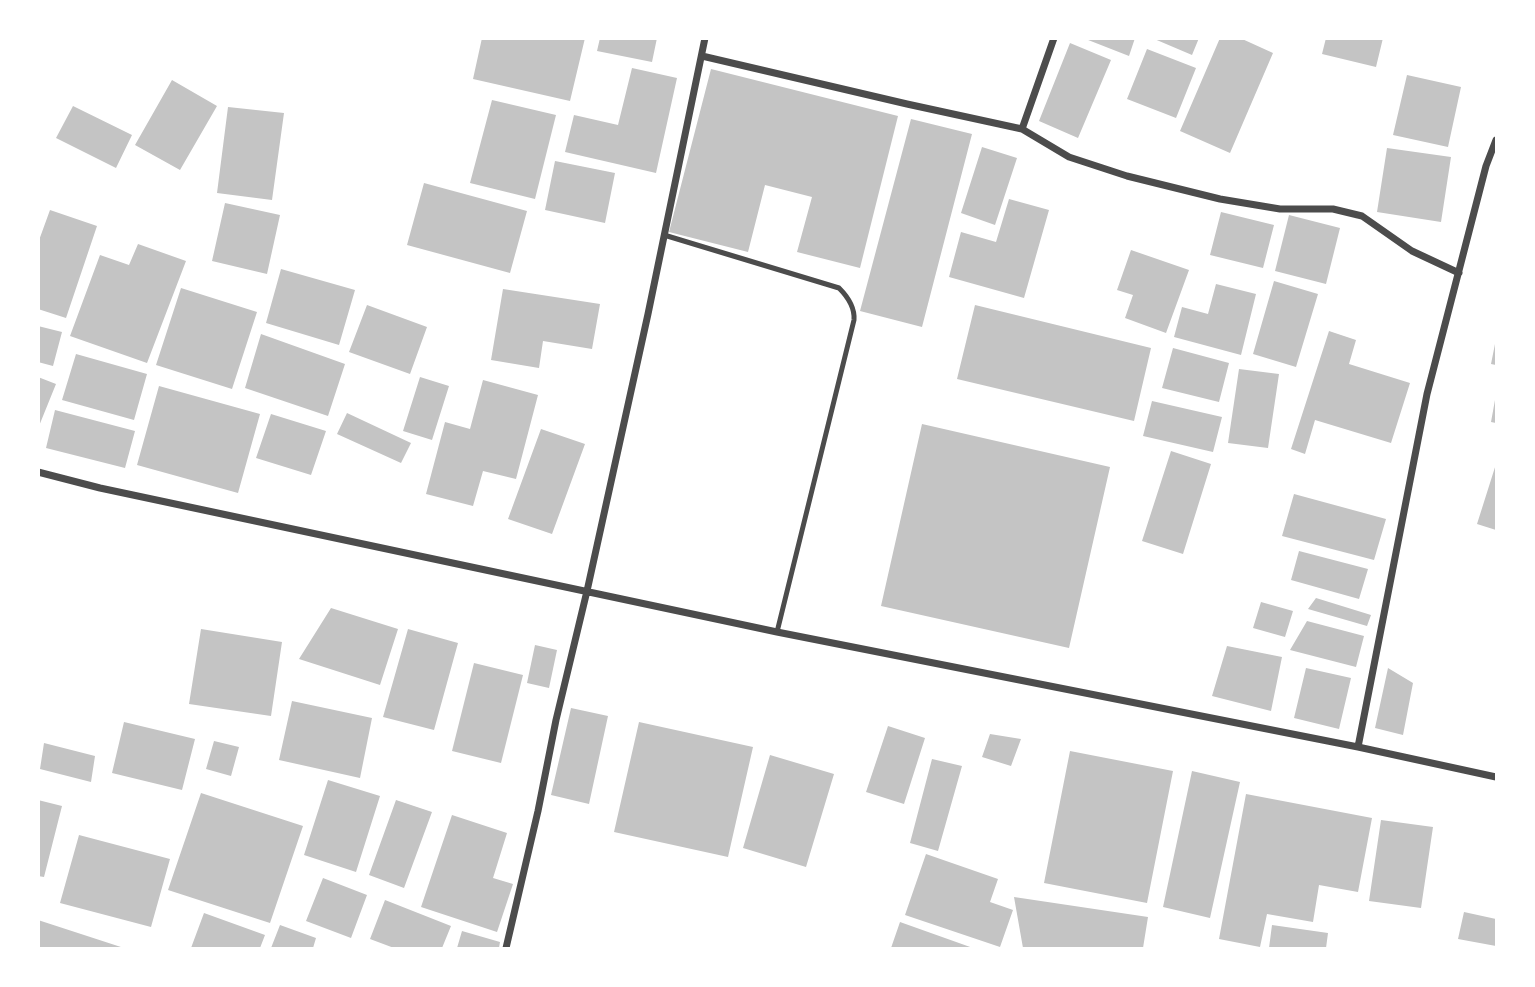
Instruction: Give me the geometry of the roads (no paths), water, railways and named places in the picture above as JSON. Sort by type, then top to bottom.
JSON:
[{"type":"street","points":[[506,948],[587,591],[705,38]]},
{"type":"street","points":[[1022,129],[1054,38]]},
{"type":"street","points":[[702,56],[1022,129],[1069,157],[1127,176],[1232,201],[1280,209],[1333,209],[1362,216],[1412,251],[1459,273]]},
{"type":"street","points":[[1358,747],[1427,394],[1486,166],[1496,140]]},
{"type":"street","points":[[38,472],[100,488],[777,632],[1358,747],[1496,777]]},
{"type":"lane","points":[[664,235],[839,288],[847,296],[854,312],[777,632]]}]
